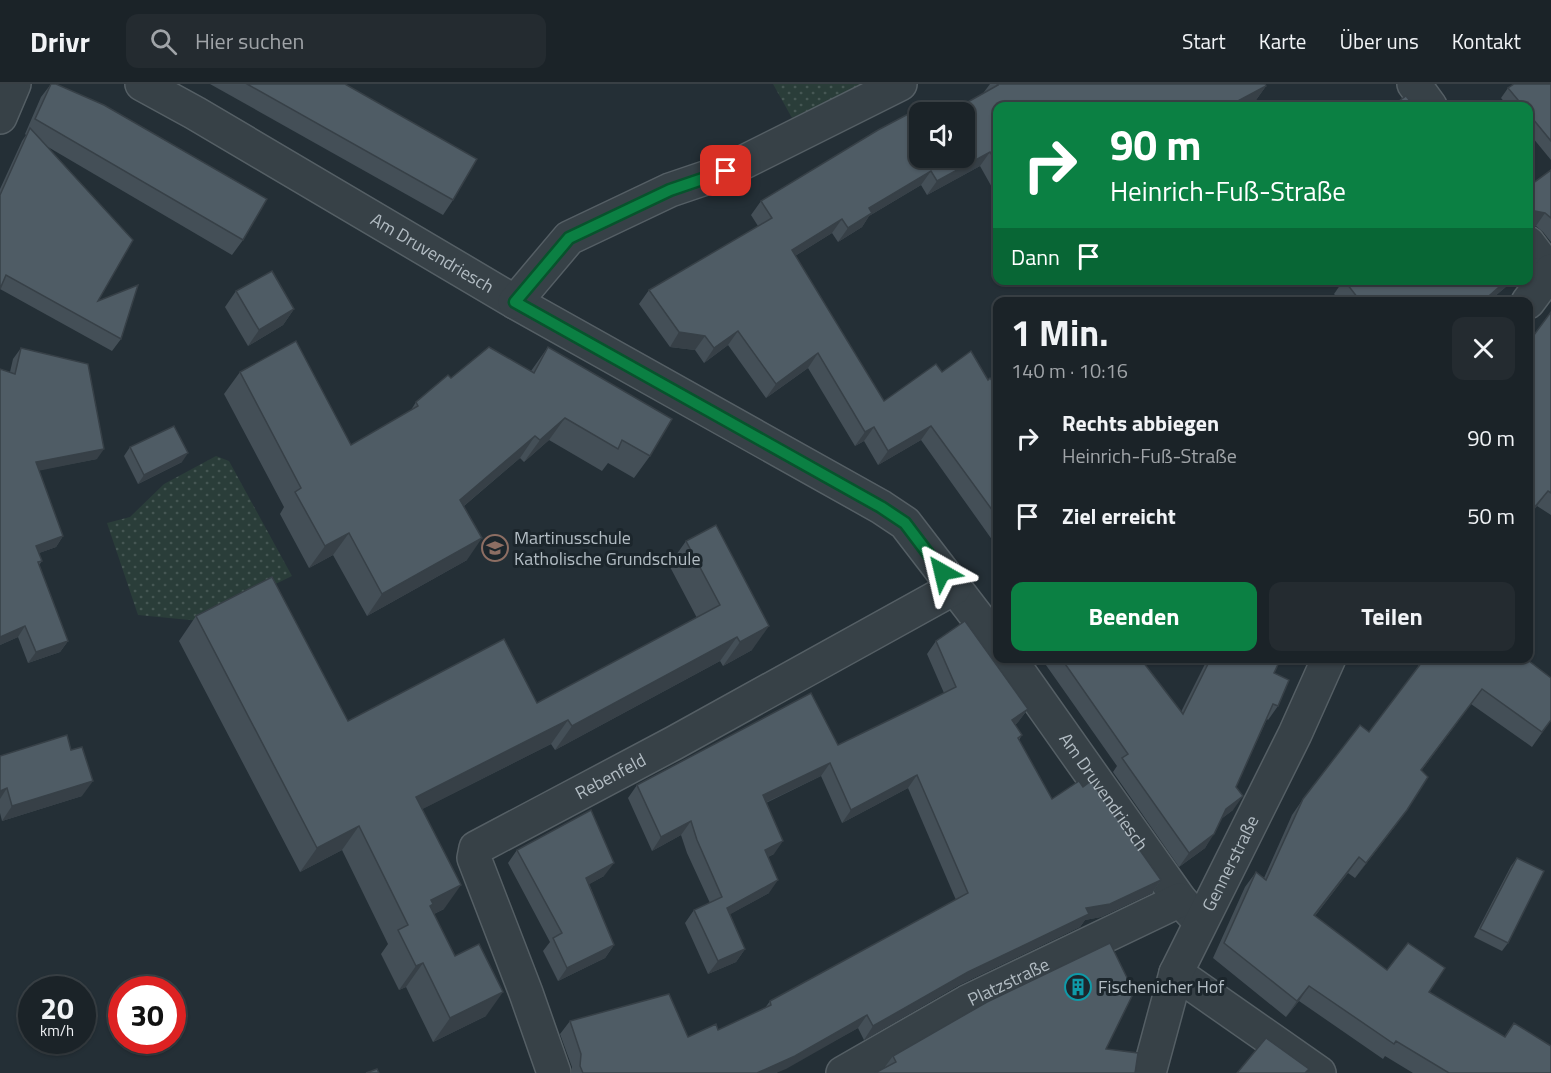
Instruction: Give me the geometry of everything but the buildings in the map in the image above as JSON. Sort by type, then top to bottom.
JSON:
[{"type":"street","points":[[0,117],[14,84]]},
{"type":"street","name":"Am Druvendriesch","points":[[142,84],[515,302],[881,507],[905,523],[993,638]]},
{"type":"street","points":[[515,302],[569,238],[670,190],[726,171],[900,84]]},
{"type":"street","points":[[1413,84],[1427,102]]},
{"type":"street","points":[[1532,297],[1551,272],[1533,249]]},
{"type":"street","name":"Rebenfeld","points":[[554,1073],[474,858],[476,848],[684,738],[954,588]]},
{"type":"street","name":"Am Druvendriesch","points":[[1013,663],[1190,911]]},
{"type":"street","name":"Gennerstraße","points":[[1149,1073],[1176,974],[1190,911],[1295,734],[1327,663]]},
{"type":"street","name":"Platzstraße","points":[[843,1073],[967,1002],[1190,911]]},
{"type":"street","points":[[1176,974],[1319,1073]]},
{"type":"green space","points":[[773,84],[864,84],[792,118]]},
{"type":"green space","points":[[216,456],[229,461],[292,576],[200,621],[138,615],[107,523],[130,517],[164,484]]},
{"type":"place","name":"Martinusschule Katholische Grundschule","points":[[495,548]]},
{"type":"place","name":"Fischenicher Hof","points":[[1078,987]]},
{"type":"route","points":[[726,171],[670,190],[569,238],[515,302],[881,507],[905,523],[942,572]]}]
